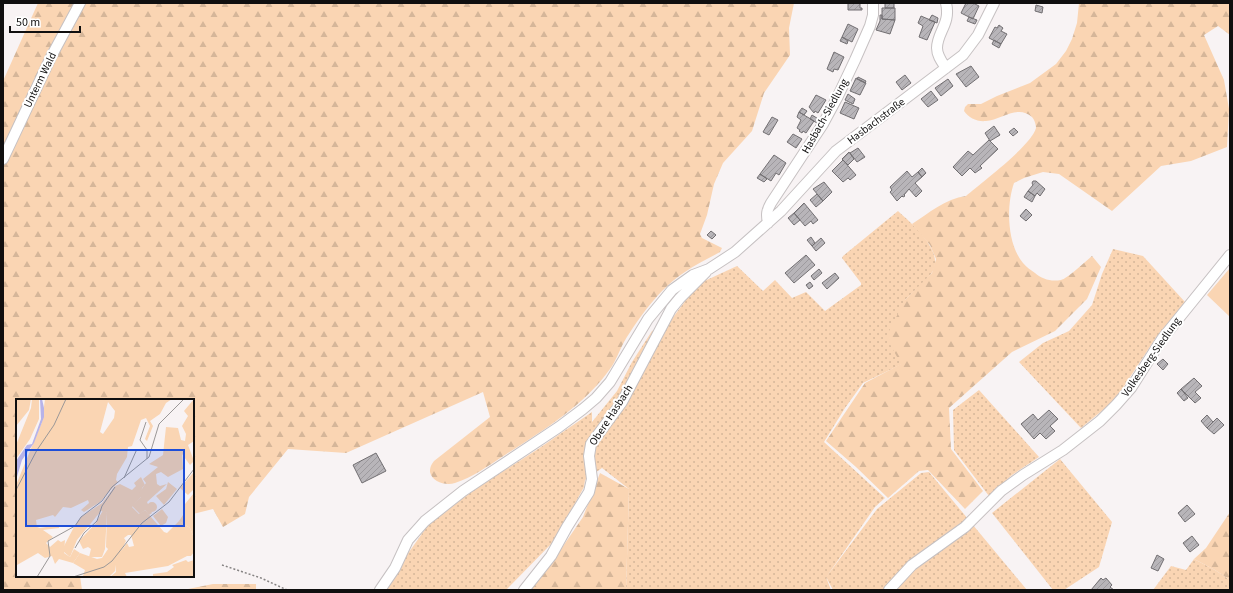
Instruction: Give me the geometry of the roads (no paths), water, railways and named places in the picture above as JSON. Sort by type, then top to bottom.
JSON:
[{"type":"street","name":"Unterm Wald","points":[[3,159],[51,57],[80,3]]},
{"type":"street","name":"Hasbach-Siedlung","points":[[768,222],[767,209],[823,124],[846,80],[870,26],[873,15],[873,3]]},
{"type":"street","points":[[946,3],[946,21],[937,48],[940,59],[946,68]]},
{"type":"street","name":"Hasbachstraße","points":[[709,269],[735,252],[752,237],[836,151],[963,55],[978,35],[994,3]]},
{"type":"street","name":"Volkesberg-Siedlung","points":[[889,590],[912,565],[965,527],[1001,491],[1023,475],[1063,450],[1100,421],[1131,388],[1162,339],[1230,255]]},
{"type":"street","points":[[380,590],[395,568],[408,540],[425,521],[463,490],[559,427],[596,398],[610,382],[660,302],[672,290],[682,283],[709,269]]},
{"type":"street","name":"Obere Hasbach","points":[[524,590],[550,556],[589,492],[592,479],[590,450],[593,440],[622,402],[671,309],[709,269]]}]
